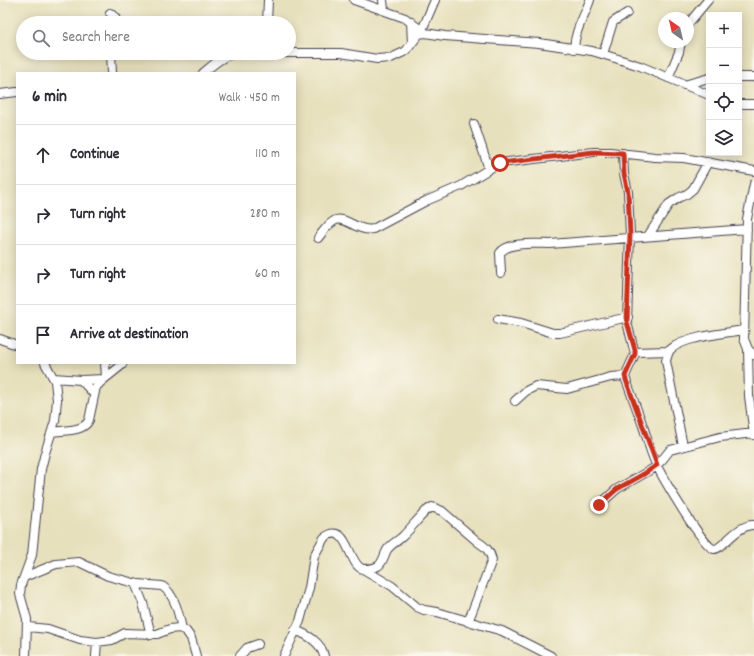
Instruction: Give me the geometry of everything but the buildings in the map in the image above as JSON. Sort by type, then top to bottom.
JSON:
[{"type":"street","points":[[267,16],[268,0]]},
{"type":"street","points":[[354,0],[405,18],[423,31],[445,36],[539,43],[592,51],[640,66],[706,94]]},
{"type":"street","points":[[383,0],[384,10]]},
{"type":"street","points":[[296,53],[341,53],[377,59],[391,58],[406,51],[423,31],[435,0]]},
{"type":"street","points":[[574,48],[575,37],[590,0]]},
{"type":"street","points":[[694,17],[708,0]]},
{"type":"street","points":[[110,13],[114,16]]},
{"type":"street","points":[[603,54],[613,22],[627,13]]},
{"type":"street","points":[[411,22],[412,43]]},
{"type":"street","points":[[668,78],[680,48]]},
{"type":"street","points":[[111,60],[112,72]]},
{"type":"street","points":[[204,72],[220,60]]},
{"type":"street","points":[[742,77],[754,77]]},
{"type":"street","points":[[684,85],[706,79]]},
{"type":"street","points":[[0,94],[16,92]]},
{"type":"street","points":[[751,104],[754,111]]},
{"type":"street","points":[[474,124],[489,169]]},
{"type":"street","points":[[318,238],[333,221],[337,219],[365,230],[373,229],[426,201],[461,186],[500,163],[594,152],[684,158],[754,171]]},
{"type":"street","points":[[623,153],[624,174],[628,192],[630,238],[627,322],[635,352],[625,376],[657,465],[693,525],[708,546],[714,549],[719,548],[733,533],[748,524],[754,525]]},
{"type":"street","points":[[648,236],[669,204],[693,189],[708,162]]},
{"type":"street","points":[[599,505],[617,489],[657,465],[670,450],[720,437],[754,434],[749,396],[751,352],[744,339],[744,330],[747,219],[752,201],[754,184]]},
{"type":"street","points":[[501,273],[500,253],[507,247],[524,244],[550,244],[747,229]]},
{"type":"street","points":[[498,319],[520,323],[553,333],[560,333],[628,317]]},
{"type":"street","points":[[635,352],[669,351],[677,345],[689,340],[744,330]]},
{"type":"street","points":[[0,339],[16,345]]},
{"type":"street","points":[[669,351],[666,361],[683,446]]},
{"type":"street","points":[[26,656],[28,626],[20,594],[21,585],[32,555],[41,468],[55,421],[57,400],[57,389],[54,378],[45,364]]},
{"type":"street","points":[[105,378],[106,364]]},
{"type":"street","points":[[52,432],[78,428],[87,424],[96,387],[122,365]]},
{"type":"street","points":[[515,401],[526,391],[536,386],[567,389],[611,377],[625,376]]},
{"type":"street","points":[[54,378],[81,380],[105,378]]},
{"type":"street","points":[[81,380],[94,394]]},
{"type":"street","points":[[363,569],[378,566],[387,550],[426,511],[432,507],[438,508],[478,542],[485,546],[491,553],[492,560],[468,622]]},
{"type":"street","points":[[284,656],[300,621],[312,574],[314,556],[326,536],[336,534],[342,537],[356,562],[363,569],[392,586],[417,607],[502,631],[551,656]]},
{"type":"street","points":[[24,577],[56,564],[79,562],[108,576],[135,583],[162,586],[165,588],[174,604],[182,629]]},
{"type":"street","points":[[135,583],[143,602],[151,635]]},
{"type":"street","points":[[28,626],[48,629],[80,640],[97,642],[112,640],[125,633],[151,635],[175,628],[182,629],[186,631],[191,638],[196,656]]},
{"type":"street","points":[[295,630],[306,634],[321,647],[324,656]]},
{"type":"street","points":[[96,656],[97,642]]},
{"type":"street","points":[[240,656],[247,648],[258,644]]},
{"type":"route","points":[[500,163],[594,152],[623,153],[624,174],[630,205],[630,274],[627,322],[635,350],[635,354],[625,376],[657,465],[617,489],[599,505]]}]
